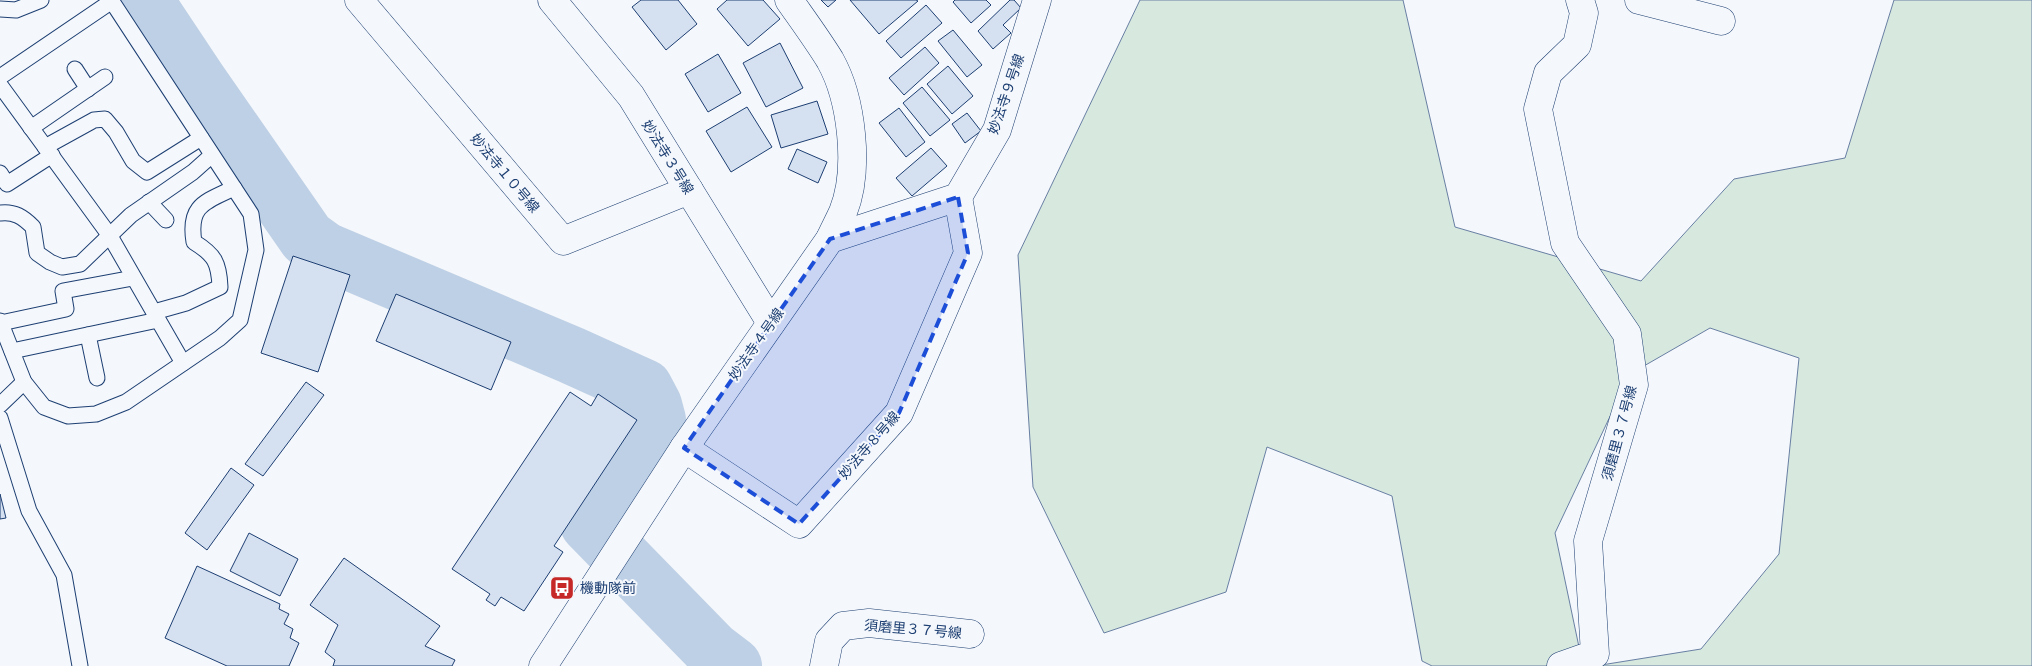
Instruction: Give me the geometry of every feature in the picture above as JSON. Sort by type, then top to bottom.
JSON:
[{"type":"street","name":"妙法寺１０号線","points":[[359,0],[563,242],[689,190]]},
{"type":"street","name":"妙法寺３号線","points":[[552,0],[631,96],[771,323]]},
{"type":"street","name":"妙法寺４号線","points":[[543,666],[684,448],[830,239],[844,210],[850,180],[853,148],[848,113],[841,87],[830,61],[789,0]]},
{"type":"street","name":"妙法寺９号線","points":[[958,197],[997,130],[1037,0]]},
{"type":"street","name":"須磨里３７号線","points":[[1561,666],[1594,654],[1588,541],[1634,385],[1627,334],[1565,243],[1538,109],[1548,73],[1577,45],[1584,13],[1580,0]]},
{"type":"street","points":[[1639,0],[1721,21]]},
{"type":"street","points":[[830,239],[958,197]]},
{"type":"street","name":"妙法寺８号線","points":[[684,448],[799,524],[899,412],[968,253],[958,197]]},
{"type":"street","name":"須磨里３７号線","points":[[824,666],[829,641],[843,626],[869,623],[970,634]]},
{"type":"lane","points":[[0,9],[16,10],[42,0]]},
{"type":"lane","points":[[0,78],[112,0],[250,214],[256,250],[240,320],[220,338],[126,402],[96,414],[68,416],[44,407],[24,382],[0,322],[66,308],[63,291],[133,278]]},
{"type":"lane","points":[[75,69],[88,89]]},
{"type":"lane","points":[[31,128],[105,77]]},
{"type":"lane","points":[[0,85],[110,236],[183,363]]},
{"type":"lane","points":[[0,173],[7,184],[48,151],[94,120],[105,119],[116,132],[133,161],[147,172],[201,138]]},
{"type":"lane","points":[[0,213],[10,211],[22,217],[33,227],[37,253],[50,262],[62,267],[80,264],[131,215],[193,172],[212,155]]},
{"type":"lane","points":[[12,351],[88,335],[156,316],[220,287],[219,268],[207,250],[194,242],[192,226],[195,212],[202,204],[234,188]]},
{"type":"lane","points":[[149,202],[166,220]]},
{"type":"lane","points":[[88,335],[97,378]]},
{"type":"lane","points":[[0,405],[24,382]]},
{"type":"lane","points":[[0,418],[28,510],[64,574],[80,666]]},
{"type":"highlighted area","points":[[958,197],[968,253],[899,413],[799,524],[684,448],[830,239]]},
{"type":"shaded area","points":[[1140,0],[1403,0],[1455,227],[1641,281],[1734,179],[1845,158],[1894,0],[2032,0],[2032,666],[1595,666],[1701,649],[1779,554],[1799,358],[1710,328],[1630,374],[1555,533],[1583,666],[1432,666],[1422,661],[1392,496],[1267,447],[1226,592],[1104,633],[1033,487],[1018,255]]},
{"type":"building","points":[[641,0],[678,0],[697,24],[666,50],[632,7]]},
{"type":"building","points":[[727,0],[763,0],[780,19],[748,46],[717,9]]},
{"type":"building","points":[[821,0],[836,0],[828,7]]},
{"type":"building","points":[[850,0],[916,0],[918,1],[879,34]]},
{"type":"building","points":[[955,0],[986,0],[991,5],[971,23],[953,2]]},
{"type":"building","points":[[1010,0],[1014,0],[1021,8],[1003,25],[1011,33],[993,49],[978,31]]},
{"type":"building","points":[[926,5],[942,23],[901,58],[886,41]]},
{"type":"building","points":[[953,30],[982,65],[967,77],[938,41]]},
{"type":"building","points":[[780,43],[803,88],[766,107],[743,63]]},
{"type":"building","points":[[925,47],[939,63],[904,95],[889,78]]},
{"type":"building","points":[[718,54],[741,93],[708,112],[685,74]]},
{"type":"building","points":[[948,66],[973,96],[952,114],[927,84]]},
{"type":"building","points":[[922,87],[950,120],[930,136],[903,103]]},
{"type":"building","points":[[817,101],[828,134],[781,148],[771,115]]},
{"type":"building","points":[[747,107],[772,147],[731,172],[706,131]]},
{"type":"building","points":[[899,108],[925,142],[906,157],[879,123]]},
{"type":"building","points":[[967,113],[981,131],[965,143],[952,124]]},
{"type":"building","points":[[931,148],[947,166],[912,196],[896,178]]},
{"type":"building","points":[[797,149],[827,162],[818,183],[788,169]]},
{"type":"building","points":[[293,256],[350,275],[318,372],[261,353]]},
{"type":"building","points":[[396,294],[511,342],[491,390],[376,341]]},
{"type":"building","points":[[306,382],[324,395],[263,476],[245,464]]},
{"type":"building","points":[[570,392],[591,406],[598,394],[637,420],[554,546],[563,552],[524,611],[501,597],[495,606],[486,600],[490,594],[452,569]]},
{"type":"building","points":[[231,468],[254,485],[207,550],[185,533]]},
{"type":"building","points":[[0,494],[6,518],[0,519]]},
{"type":"building","points":[[249,533],[298,559],[280,596],[230,571]]},
{"type":"building","points":[[344,558],[440,626],[425,646],[455,660],[452,666],[333,666],[335,660],[325,652],[338,625],[310,605]]},
{"type":"building","points":[[197,566],[280,604],[279,609],[289,614],[284,624],[293,629],[290,638],[299,643],[289,666],[227,666],[165,638]]},
{"type":"waterway","points":[[144,0],[307,238],[325,251],[571,355],[644,388],[653,405],[657,420],[652,435],[589,524],[712,650],[733,666]]},
{"type":"place","name":"機動隊前","points":[[562,588]]}]
